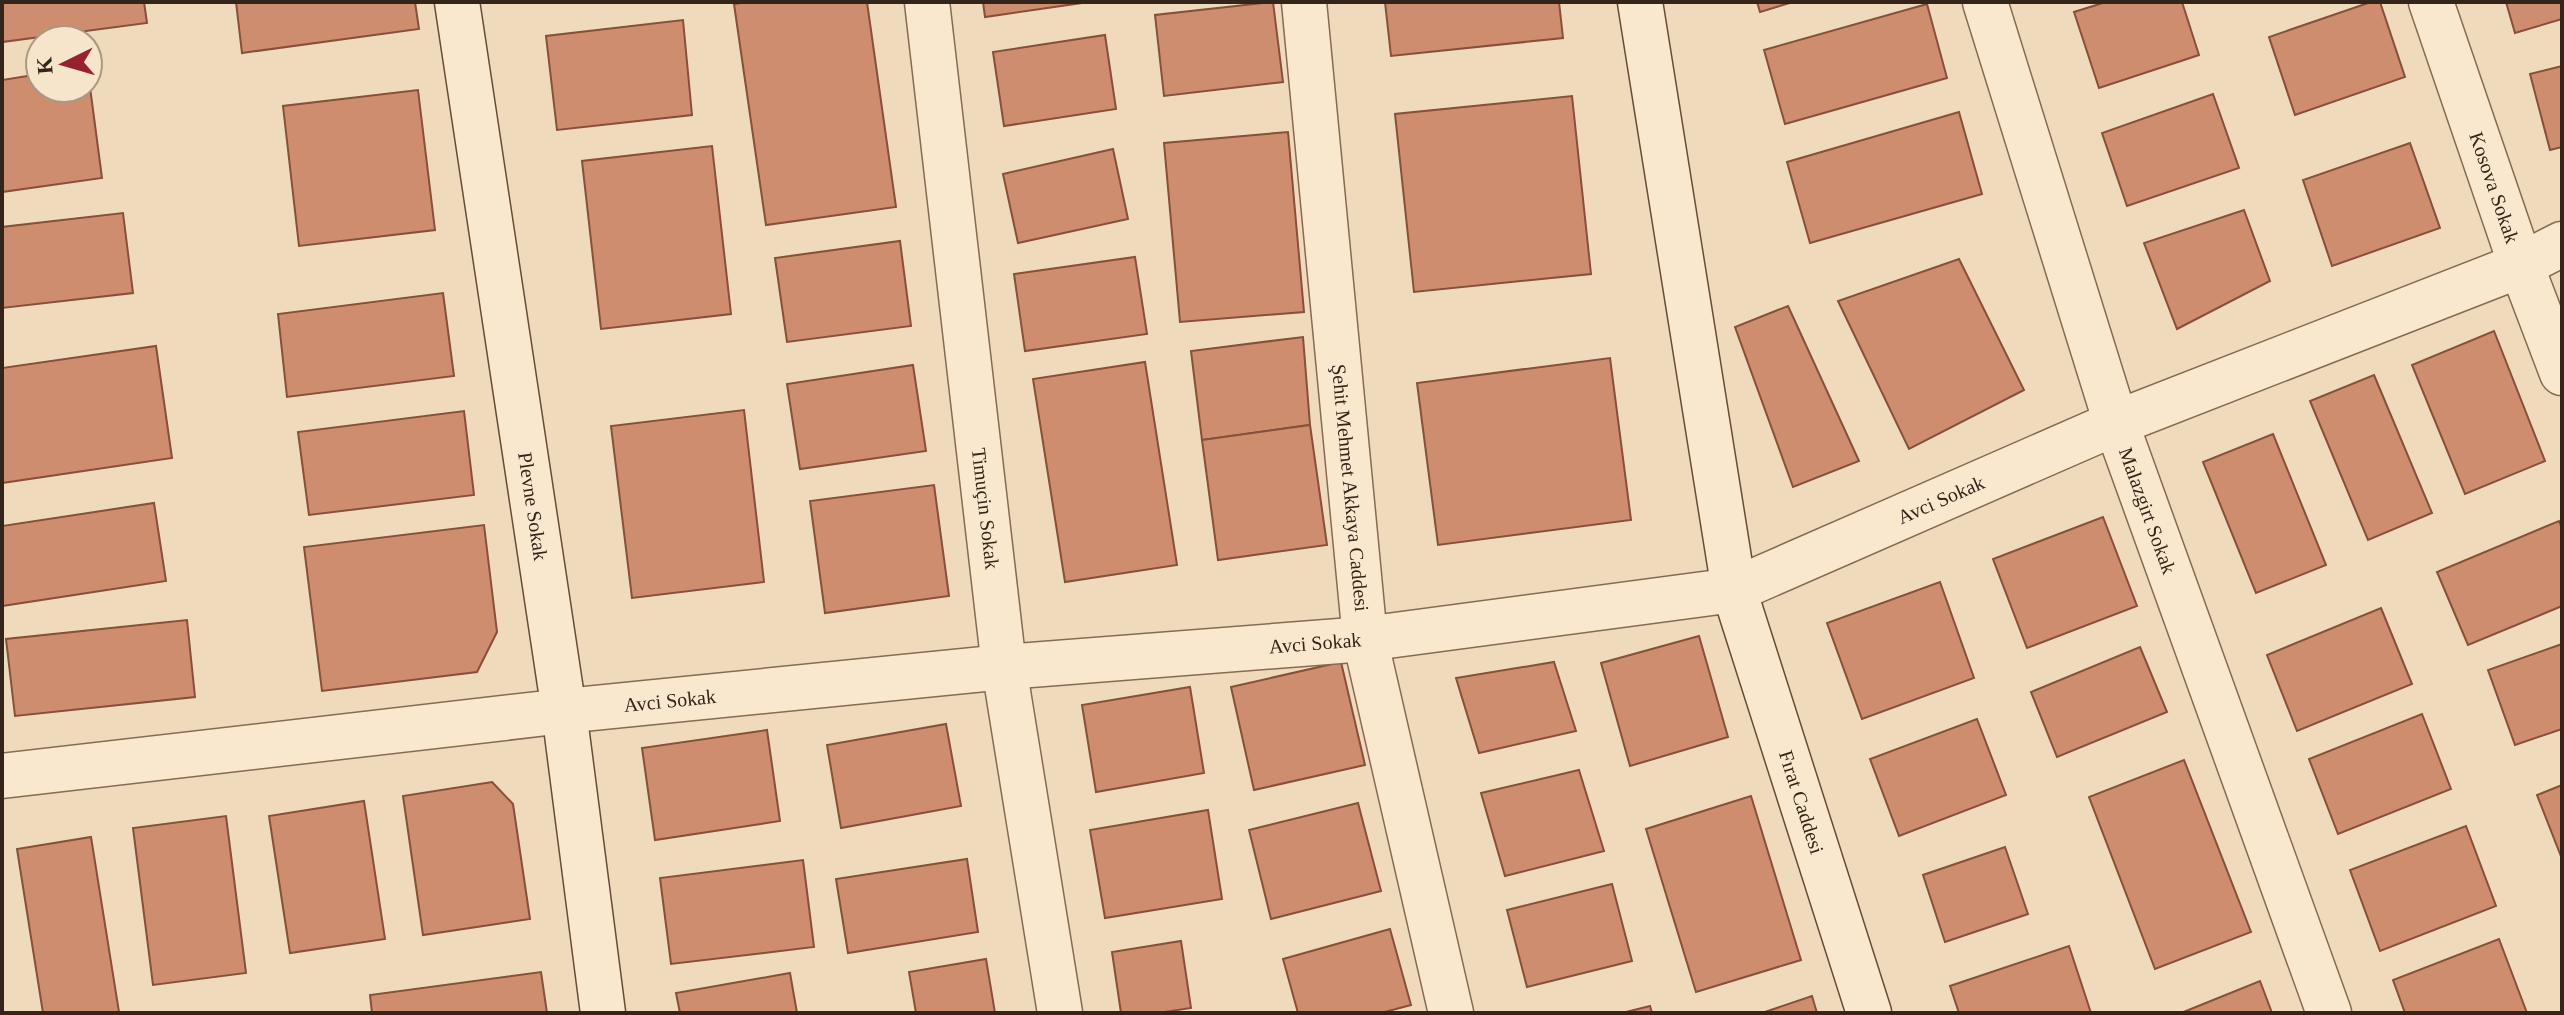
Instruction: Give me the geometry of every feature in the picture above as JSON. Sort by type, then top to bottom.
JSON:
[{"type":"street","name":"Plevne Sokak","points":[[457,2],[564,711],[603,1013]]},
{"type":"street","name":"Timuçin Sokak","points":[[927,2],[1004,667],[1060,1013]]},
{"type":"street","name":"Şehit Mehmet Akkaya Caddesi","points":[[1304,2],[1365,639],[1451,1013]]},
{"type":"street","name":"Fırat Caddesi","points":[[1640,2],[1734,590],[1869,1013]]},
{"type":"street","name":"Malazgirt Sokak","points":[[1985,2],[2116,423],[2329,1013]]},
{"type":"street","name":"Kosova Sokak","points":[[2431,2],[2521,265],[2562,373]]},
{"type":"street","name":"Avci Sokak","points":[[2,776],[564,711],[1004,667],[1365,639],[1734,590],[2116,423],[2521,265],[2562,244]]},
{"type":"building","points":[[2,2],[144,2],[147,23],[104,29],[104,24],[24,24],[24,39],[2,42]]},
{"type":"building","points":[[236,2],[415,2],[419,29],[242,53]]},
{"type":"building","points":[[867,2],[896,207],[766,225],[734,4]]},
{"type":"building","points":[[983,2],[1089,2],[985,17]]},
{"type":"building","points":[[1273,2],[1283,82],[1164,96],[1155,15]]},
{"type":"building","points":[[1385,2],[1559,2],[1563,38],[1391,56]]},
{"type":"building","points":[[1757,2],[1793,2],[1760,12]]},
{"type":"building","points":[[2106,2],[2182,2],[2199,55],[2099,88],[2074,12]]},
{"type":"building","points":[[2371,2],[2380,2],[2405,77],[2295,115],[2269,37]]},
{"type":"building","points":[[2506,2],[2562,2],[2562,19],[2515,33]]},
{"type":"building","points":[[1927,4],[1947,78],[1785,124],[1764,50]]},
{"type":"building","points":[[683,20],[692,115],[557,130],[546,36]]},
{"type":"building","points":[[1105,35],[1116,109],[1004,126],[993,52]]},
{"type":"building","points":[[2562,66],[2562,147],[2550,150],[2530,74]]},
{"type":"building","points":[[24,77],[24,104],[92,104],[102,178],[2,192],[2,80]]},
{"type":"building","points":[[418,90],[435,230],[299,246],[283,106]]},
{"type":"building","points":[[2213,94],[2239,168],[2127,206],[2102,133]]},
{"type":"building","points":[[1572,96],[1591,274],[1414,292],[1395,114]]},
{"type":"building","points":[[1959,112],[1982,194],[1810,243],[1787,162]]},
{"type":"building","points":[[1288,132],[1304,312],[1180,322],[1164,143]]},
{"type":"building","points":[[2410,143],[2440,228],[2332,266],[2303,180]]},
{"type":"building","points":[[712,146],[731,314],[601,329],[582,161]]},
{"type":"building","points":[[1113,149],[1128,219],[1018,243],[1003,174]]},
{"type":"building","points":[[2244,210],[2270,281],[2177,329],[2144,243]]},
{"type":"building","points":[[123,213],[133,293],[2,308],[2,227]]},
{"type":"building","points":[[900,241],[911,326],[787,342],[775,258]]},
{"type":"building","points":[[1135,257],[1147,334],[1025,351],[1014,274]]},
{"type":"building","points":[[1959,259],[2024,390],[1909,449],[1838,301]]},
{"type":"building","points":[[443,293],[454,376],[287,397],[278,314]]},
{"type":"building","points":[[1788,306],[1859,461],[1793,487],[1735,327]]},
{"type":"building","points":[[2494,331],[2545,461],[2465,494],[2412,365]]},
{"type":"building","points":[[1303,337],[1310,425],[1202,440],[1191,351]]},
{"type":"building","points":[[156,346],[172,458],[2,483],[2,368]]},
{"type":"building","points":[[1610,358],[1631,520],[1438,545],[1417,383]]},
{"type":"building","points":[[1145,362],[1177,565],[1065,582],[1033,379]]},
{"type":"building","points":[[913,365],[926,451],[800,469],[787,384]]},
{"type":"building","points":[[2374,375],[2432,513],[2368,540],[2310,401]]},
{"type":"building","points":[[744,410],[764,582],[632,598],[611,426]]},
{"type":"building","points":[[464,411],[474,495],[309,515],[298,432]]},
{"type":"building","points":[[1310,425],[1327,545],[1218,560],[1202,440]]},
{"type":"building","points":[[2273,434],[2326,565],[2256,593],[2203,462]]},
{"type":"building","points":[[934,485],[949,596],[825,613],[810,501]]},
{"type":"building","points":[[154,503],[166,581],[2,606],[2,526]]},
{"type":"building","points":[[2103,517],[2137,606],[2027,648],[1993,559]]},
{"type":"building","points":[[2559,521],[2562,528],[2562,606],[2468,645],[2437,572]]},
{"type":"building","points":[[484,525],[497,632],[477,672],[322,691],[304,547]]},
{"type":"building","points":[[1940,582],[1974,678],[1862,719],[1827,623]]},
{"type":"building","points":[[2381,608],[2412,684],[2297,731],[2267,655]]},
{"type":"building","points":[[187,620],[195,697],[15,716],[6,639]]},
{"type":"building","points":[[1699,636],[1728,737],[1630,766],[1601,663]]},
{"type":"building","points":[[2562,644],[2562,729],[2515,745],[2488,670]]},
{"type":"building","points":[[2140,647],[2167,712],[2057,757],[2031,692]]},
{"type":"building","points":[[1341,662],[1365,765],[1254,790],[1231,687]]},
{"type":"building","points":[[1554,662],[1576,731],[1479,753],[1456,678]]},
{"type":"building","points":[[1190,687],[1204,773],[1096,792],[1082,705]]},
{"type":"building","points":[[2422,714],[2451,789],[2338,834],[2309,759]]},
{"type":"building","points":[[1977,719],[2006,795],[1899,836],[1870,759]]},
{"type":"building","points":[[946,724],[961,806],[841,828],[827,745]]},
{"type":"building","points":[[767,730],[780,821],[655,840],[642,748]]},
{"type":"building","points":[[2184,760],[2251,932],[2155,969],[2089,797]]},
{"type":"building","points":[[1579,770],[1604,851],[1505,876],[1481,793]]},
{"type":"building","points":[[492,782],[513,804],[530,919],[423,935],[403,796]]},
{"type":"building","points":[[2562,785],[2562,859],[2537,795]]},
{"type":"building","points":[[1751,796],[1801,960],[1696,992],[1646,829]]},
{"type":"building","points":[[364,801],[385,939],[290,953],[269,816]]},
{"type":"building","points":[[1358,803],[1381,891],[1271,919],[1249,830]]},
{"type":"building","points":[[1208,810],[1222,899],[1105,918],[1090,830]]},
{"type":"building","points":[[226,816],[246,973],[153,985],[133,828]]},
{"type":"building","points":[[2466,826],[2496,906],[2380,951],[2350,870]]},
{"type":"building","points":[[91,837],[119,1012],[43,1013],[17,849]]},
{"type":"building","points":[[2005,847],[2028,914],[1945,942],[1923,875]]},
{"type":"building","points":[[967,859],[978,932],[848,953],[836,879]]},
{"type":"building","points":[[803,860],[814,947],[671,964],[660,878]]},
{"type":"building","points":[[1612,884],[1632,961],[1527,987],[1507,910]]},
{"type":"building","points":[[1390,929],[1411,1005],[1381,1013],[1298,1013],[1283,959]]},
{"type":"building","points":[[2499,939],[2527,1013],[2405,1013],[2393,980]]},
{"type":"building","points":[[1181,941],[1191,1008],[1158,1013],[1121,1013],[1112,952]]},
{"type":"building","points":[[2069,946],[2091,1013],[1959,1013],[1950,986]]},
{"type":"building","points":[[986,959],[995,1013],[916,1013],[909,972]]},
{"type":"building","points":[[541,972],[547,1013],[372,1013],[370,995]]},
{"type":"building","points":[[790,973],[797,1013],[680,1013],[676,993]]},
{"type":"building","points":[[2260,981],[2272,1013],[2181,1013]]},
{"type":"building","points":[[1812,996],[1817,1013],[1762,1013]]},
{"type":"building","points":[[1650,1006],[1652,1013],[1622,1013]]}]
